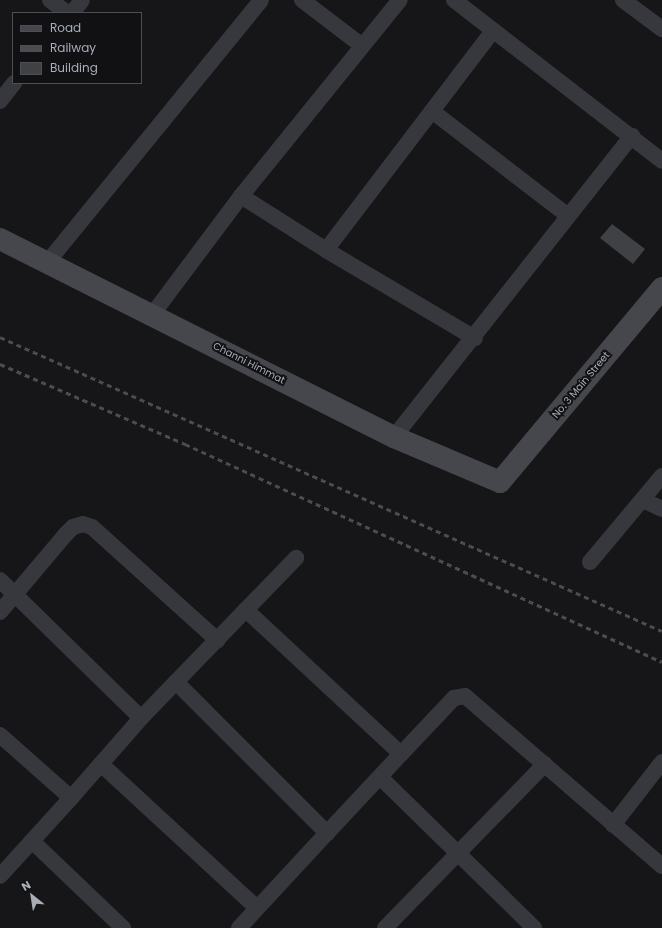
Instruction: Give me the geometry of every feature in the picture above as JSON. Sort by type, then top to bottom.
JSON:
[{"type":"street","points":[[50,0],[66,12]]},
{"type":"street","points":[[73,12],[82,0]]},
{"type":"street","points":[[46,264],[260,0]]},
{"type":"street","points":[[302,0],[360,45]]},
{"type":"street","points":[[152,315],[241,196],[360,45],[400,0]]},
{"type":"street","points":[[454,0],[632,136],[662,161]]},
{"type":"street","points":[[623,0],[662,29]]},
{"type":"street","points":[[326,250],[493,31]]},
{"type":"street","points":[[432,111],[567,215]]},
{"type":"street","points":[[394,437],[475,338],[567,215],[632,136]]},
{"type":"street","points":[[241,196],[326,250],[475,338]]},
{"type":"street","name":"Channi Himmat","points":[[0,239],[46,264],[152,315],[394,437],[500,482]]},
{"type":"street","name":"No. 3 Main Street","points":[[500,482],[662,288]]},
{"type":"street","points":[[590,562],[662,476]]},
{"type":"street","points":[[643,500],[662,509]]},
{"type":"street","points":[[0,612],[66,534],[73,527],[83,524],[92,527],[217,640]]},
{"type":"street","points":[[0,876],[141,718],[296,558]]},
{"type":"street","points":[[0,580],[141,718]]},
{"type":"street","points":[[246,610],[401,754]]},
{"type":"street","points":[[176,682],[327,833]]},
{"type":"street","points":[[239,928],[401,754],[460,695],[472,699],[613,825],[662,866]]},
{"type":"street","points":[[0,736],[71,798]]},
{"type":"street","points":[[613,825],[662,762]]},
{"type":"street","points":[[101,764],[257,908]]},
{"type":"street","points":[[385,928],[456,853],[545,764]]},
{"type":"street","points":[[380,777],[534,928]]},
{"type":"street","points":[[32,841],[123,928]]},
{"type":"building","points":[[612,224],[645,249],[633,264],[600,238]]},
{"type":"railway","points":[[0,337],[662,631]]},
{"type":"railway","points":[[0,364],[185,444],[662,662]]}]
